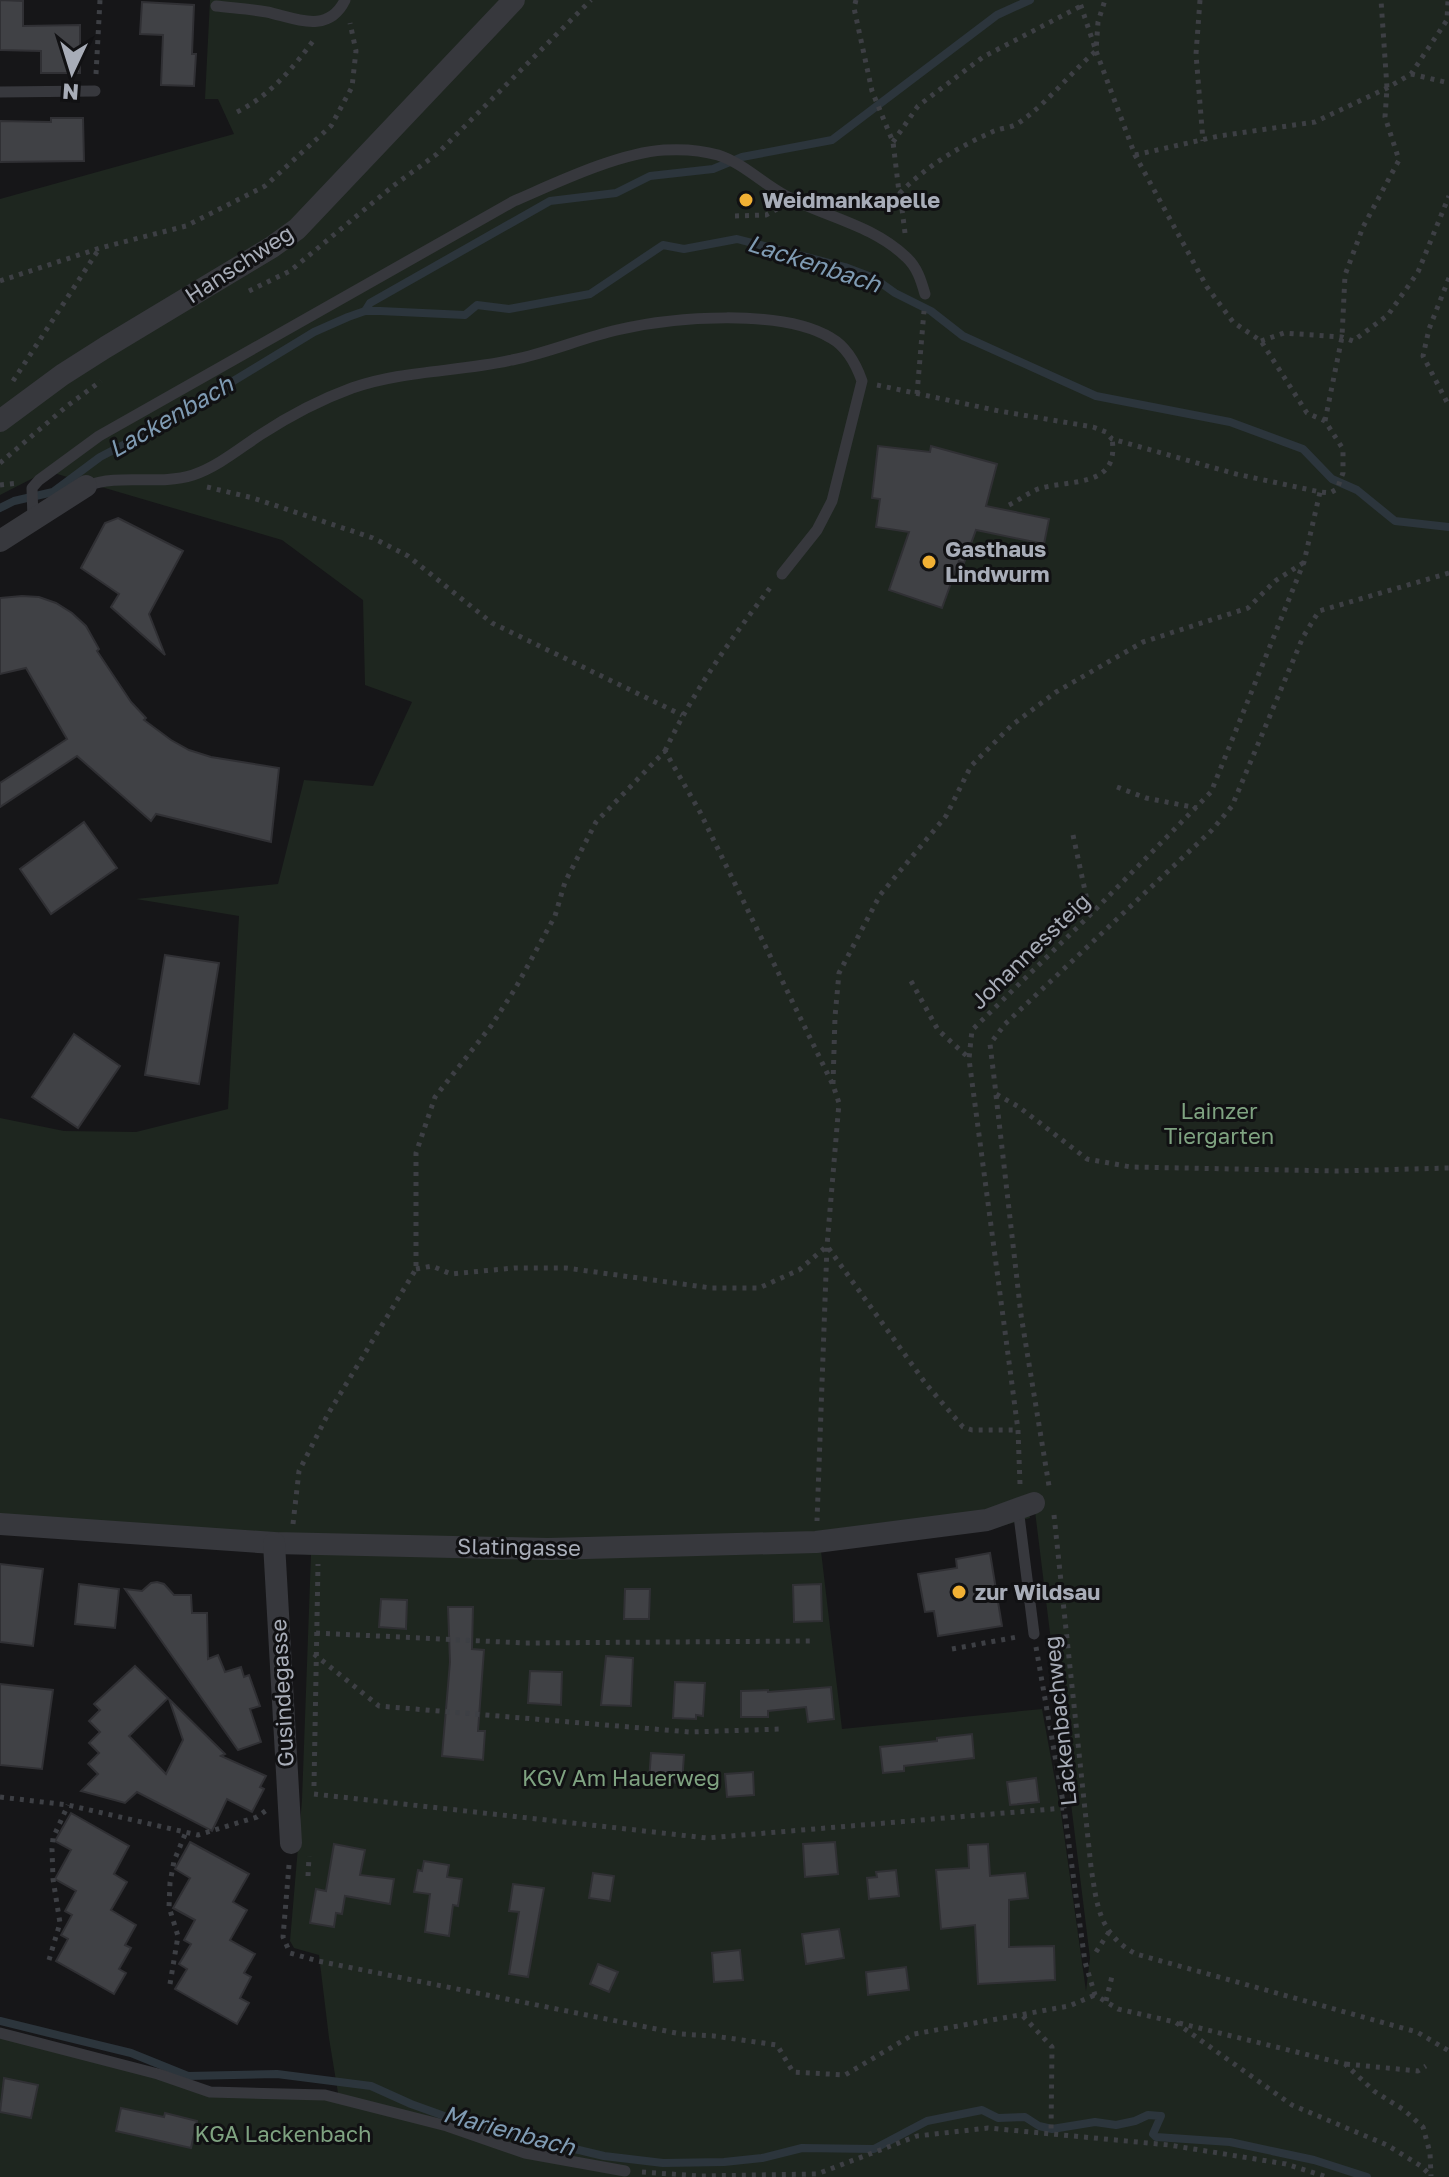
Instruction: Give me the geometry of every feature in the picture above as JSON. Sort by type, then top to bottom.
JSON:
[{"type":"street","name":"Hanschweg","points":[[0,421],[73,368],[297,229],[514,0]]},
{"type":"street","points":[[0,541],[32,511],[86,486]]},
{"type":"street","name":"Slatingasse","points":[[0,1524],[282,1542],[548,1549],[816,1542],[987,1520],[1038,1501]]},
{"type":"street","name":"Gusindegasse","points":[[282,1542],[288,1794],[301,1846]]},
{"type":"lane","points":[[216,6],[268,13],[306,23],[331,17],[344,1]]},
{"type":"lane","points":[[0,92],[95,91]]},
{"type":"lane","points":[[32,511],[32,488],[39,480],[99,436],[514,201],[632,156],[661,150],[690,150],[723,156],[790,198],[861,227],[888,242],[908,258],[920,275],[925,294]]},
{"type":"lane","points":[[86,486],[105,479],[171,479],[196,474],[306,407],[376,381],[513,360],[616,330],[664,321],[734,319],[801,325],[833,339],[847,351],[862,381],[832,501],[817,530],[782,574]]},
{"type":"lane","points":[[1034,1634],[1038,1501]]},
{"type":"lane","points":[[0,2033],[158,2074],[210,2092],[325,2095],[447,2126],[525,2153],[625,2171]]},
{"type":"path","points":[[95,91],[100,0]]},
{"type":"path","points":[[856,0],[854,8],[872,91],[893,142],[908,258]]},
{"type":"path","points":[[900,193],[919,174],[995,130],[1014,126],[1037,109],[1096,51],[1098,22],[1105,0]]},
{"type":"path","points":[[1200,0],[1196,54],[1203,141]]},
{"type":"path","points":[[1325,421],[1342,337],[1345,275],[1363,227],[1399,160],[1385,117],[1387,88],[1381,0]]},
{"type":"path","points":[[1135,155],[1262,128],[1315,122],[1387,88],[1411,74],[1447,20],[1448,0]]},
{"type":"path","points":[[0,281],[100,248],[186,226],[265,186],[331,126],[352,87],[356,51],[344,1]]},
{"type":"path","points":[[893,142],[918,106],[983,57],[1080,3],[1135,155],[1207,287],[1233,322],[1261,341],[1307,413],[1325,421],[1343,449],[1343,473],[1337,489],[1330,493],[1320,492],[1236,474],[1112,439]]},
{"type":"path","points":[[237,112],[258,102],[294,67],[331,17]]},
{"type":"path","points":[[1411,74],[1449,83]]},
{"type":"path","points":[[1261,341],[1284,333],[1342,337],[1353,341],[1388,315],[1418,272],[1449,196]]},
{"type":"path","points":[[735,216],[766,215],[790,198]]},
{"type":"path","points":[[11,383],[100,248]]},
{"type":"path","points":[[1449,278],[1429,329],[1423,356],[1449,406]]},
{"type":"path","points":[[917,394],[923,323]]},
{"type":"path","points":[[862,381],[999,411],[1093,427],[1106,432],[1112,439],[1114,451],[1111,461],[1092,480],[1065,482],[1035,490],[1009,505]]},
{"type":"path","points":[[171,479],[253,498],[373,538],[408,556],[492,623],[682,715]]},
{"type":"path","name":"Johannessteig","points":[[1038,1501],[1020,1488],[1018,1430],[969,1059],[972,1030],[1211,792],[1304,562],[1320,492]]},
{"type":"path","points":[[833,1085],[839,973],[880,895],[946,816],[971,766],[1012,725],[1056,692],[1143,642],[1248,608],[1275,581],[1304,562]]},
{"type":"path","name":"Lackenbachweg","points":[[1109,1932],[1100,1914],[1091,1867],[1038,1501],[1021,1315],[990,1044],[1005,1024],[1212,830],[1232,806],[1303,637],[1319,611],[1449,573]]},
{"type":"path","points":[[282,1542],[299,1471],[328,1414],[416,1269],[416,1153],[435,1097],[491,1026],[515,989],[555,916],[565,882],[596,822],[665,751],[682,715],[748,617],[782,574]]},
{"type":"path","points":[[665,751],[700,812],[839,1103],[827,1246],[816,1542]]},
{"type":"path","points":[[1117,787],[1146,798],[1198,808]]},
{"type":"path","points":[[1073,835],[1090,915]]},
{"type":"path","points":[[911,981],[938,1030],[969,1059]]},
{"type":"path","points":[[996,1094],[1019,1107],[1087,1159],[1131,1167],[1338,1171],[1449,1168]]},
{"type":"path","points":[[416,1269],[432,1266],[451,1274],[514,1268],[566,1268],[711,1288],[759,1288],[799,1270],[827,1246]]},
{"type":"path","points":[[827,1246],[926,1384],[963,1427],[972,1430],[1018,1430]]},
{"type":"path","points":[[313,1808],[314,1654],[319,1543]]},
{"type":"path","points":[[316,1633],[524,1643],[812,1641]]},
{"type":"path","points":[[952,1649],[1034,1634],[1064,1808],[1085,1962],[1095,1995],[1118,2009],[1345,2064],[1418,2071],[1426,2066]]},
{"type":"path","points":[[314,1654],[379,1706],[690,1732],[782,1729]]},
{"type":"path","points":[[0,1797],[68,1805],[198,1835],[257,1817],[288,1794]]},
{"type":"path","points":[[314,1794],[707,1838],[1064,1808]]},
{"type":"path","points":[[49,1960],[60,1923],[53,1879],[53,1838],[68,1805]]},
{"type":"path","points":[[170,1984],[178,1936],[169,1907],[170,1883],[174,1861],[186,1832]]},
{"type":"path","points":[[301,1846],[283,1937],[290,1953],[681,2034],[777,2045],[793,2072],[845,2075],[914,2034],[1069,2006],[1095,1995]]},
{"type":"path","points":[[301,1846],[308,1876]]},
{"type":"path","points":[[1096,1952],[1109,1932],[1118,1945],[1136,1954],[1417,2032],[1449,2051]]},
{"type":"path","points":[[1106,2001],[1113,1972]]},
{"type":"path","points":[[1022,2015],[1052,2047],[1051,2133]]},
{"type":"path","points":[[1175,2022],[1292,2105],[1387,2145],[1421,2166],[1431,2177]]},
{"type":"path","points":[[1345,2064],[1374,2091],[1404,2110],[1423,2127],[1430,2153],[1431,2177]]},
{"type":"path","points":[[625,2171],[699,2176],[817,2174],[917,2136],[988,2128],[1169,2145],[1286,2164],[1327,2177]]},
{"type":"green space","points":[[210,0],[1449,0],[1449,2177],[0,2177],[0,2029],[211,2087],[338,2093],[319,1955],[294,1948],[290,1941],[302,1800],[311,1555],[258,1548],[0,1533],[0,1118],[64,1131],[136,1132],[228,1109],[239,916],[136,899],[278,884],[304,780],[373,786],[412,702],[365,685],[363,600],[282,540],[47,471],[0,495],[0,199],[234,134],[218,99],[205,99]],"holes":[[[1026,1495],[1034,1503],[1090,1958],[1086,1991],[1061,1813],[1042,1709],[842,1729],[821,1551],[991,1529],[1030,1518]]]},
{"type":"building","points":[[0,0],[23,1],[23,26],[80,25],[80,73],[41,73],[41,51],[0,50]]},
{"type":"building","points":[[142,2],[194,5],[194,86],[161,85],[163,35],[140,34]]},
{"type":"building","points":[[51,118],[83,118],[84,161],[0,162],[0,121],[51,122]]},
{"type":"building","points":[[878,446],[930,452],[931,446],[997,464],[986,506],[1049,519],[1044,544],[976,530],[964,563],[959,561],[942,608],[889,590],[909,532],[876,527],[880,499],[872,498]]},
{"type":"building","points":[[118,518],[183,551],[149,614],[165,655],[111,607],[119,594],[81,568],[105,523]]},
{"type":"building","points":[[39,597],[56,603],[86,626],[99,649],[97,651],[131,702],[146,718],[144,720],[171,740],[211,757],[279,768],[271,842],[156,814],[151,821],[77,756],[0,807],[0,783],[67,739],[26,668],[0,674],[0,598]]},
{"type":"building","points":[[84,822],[117,868],[51,914],[20,869]]},
{"type":"building","points":[[165,955],[219,963],[199,1084],[145,1075]]},
{"type":"building","points":[[74,1034],[120,1066],[78,1128],[32,1097]]},
{"type":"building","name":"zur Wildsau","points":[[990,1553],[1002,1626],[938,1636],[934,1611],[925,1612],[918,1574],[957,1568],[956,1559]]},
{"type":"building","points":[[0,1564],[43,1569],[33,1646],[0,1642]]},
{"type":"building","points":[[157,1582],[164,1584],[174,1595],[191,1595],[192,1613],[207,1613],[208,1659],[218,1655],[225,1672],[241,1667],[244,1677],[249,1675],[260,1706],[250,1709],[261,1742],[238,1750],[125,1589],[142,1591]]},
{"type":"building","points":[[79,1584],[119,1589],[115,1628],[75,1624]]},
{"type":"building","points":[[821,1584],[822,1621],[794,1622],[793,1585]]},
{"type":"building","points":[[625,1589],[650,1589],[649,1619],[624,1619]]},
{"type":"building","points":[[381,1599],[407,1600],[406,1629],[379,1627]]},
{"type":"building","points":[[448,1607],[473,1607],[472,1649],[484,1650],[478,1731],[485,1731],[483,1760],[442,1756],[450,1662]]},
{"type":"building","points":[[606,1656],[633,1658],[631,1706],[601,1705]]},
{"type":"building","points":[[135,1666],[168,1698],[129,1736],[166,1774],[183,1740],[169,1699],[225,1754],[221,1756],[266,1776],[260,1787],[264,1789],[252,1812],[227,1799],[212,1831],[137,1792],[125,1803],[81,1791],[98,1774],[88,1764],[99,1753],[89,1743],[100,1732],[89,1721],[100,1710],[94,1704]]},
{"type":"building","points":[[530,1671],[562,1672],[561,1705],[528,1703]]},
{"type":"building","points":[[675,1682],[705,1683],[703,1716],[696,1715],[696,1719],[673,1718]]},
{"type":"building","points":[[0,1684],[53,1690],[42,1769],[0,1765]]},
{"type":"building","points":[[831,1687],[834,1719],[808,1722],[806,1707],[768,1711],[768,1717],[741,1717],[741,1691]]},
{"type":"building","points":[[972,1734],[974,1758],[904,1766],[904,1771],[883,1773],[880,1747]]},
{"type":"building","points":[[651,1753],[684,1755],[682,1783],[649,1781]]},
{"type":"building","points":[[753,1772],[754,1795],[727,1797],[725,1774]]},
{"type":"building","points":[[1036,1778],[1039,1802],[1010,1805],[1007,1782]]},
{"type":"building","points":[[71,1813],[129,1846],[114,1874],[127,1882],[111,1910],[136,1925],[125,1945],[131,1948],[119,1969],[126,1973],[114,1994],[56,1961],[68,1939],[61,1935],[72,1915],[65,1911],[76,1891],[55,1879],[71,1850],[55,1841]]},
{"type":"building","points":[[190,1842],[249,1874],[233,1902],[247,1910],[230,1940],[255,1954],[244,1973],[251,1977],[240,1998],[249,2003],[237,2024],[175,1989],[187,1969],[179,1964],[191,1944],[184,1940],[195,1920],[173,1908],[190,1878],[175,1869]]},
{"type":"building","points":[[835,1842],[838,1874],[805,1877],[803,1844]]},
{"type":"building","points":[[334,1844],[365,1850],[360,1875],[394,1879],[390,1904],[345,1896],[342,1914],[336,1913],[334,1927],[310,1923],[316,1889],[326,1891]]},
{"type":"building","points":[[988,1844],[990,1876],[1025,1873],[1028,1898],[1009,1900],[1009,1947],[1054,1946],[1055,1980],[978,1984],[975,1925],[941,1929],[936,1870],[969,1868],[968,1845]]},
{"type":"building","points":[[424,1861],[449,1865],[447,1877],[462,1879],[458,1906],[453,1905],[449,1936],[425,1932],[430,1894],[414,1892],[418,1870],[422,1871]]},
{"type":"building","points":[[896,1870],[899,1896],[869,1899],[867,1878],[877,1877],[876,1872]]},
{"type":"building","points":[[593,1873],[614,1876],[610,1901],[589,1898]]},
{"type":"building","points":[[513,1884],[544,1888],[528,1977],[509,1974],[519,1912],[509,1911]]},
{"type":"building","points":[[839,1929],[844,1958],[806,1964],[802,1934]]},
{"type":"building","points":[[740,1950],[743,1980],[714,1982],[712,1953]]},
{"type":"building","points":[[598,1964],[618,1972],[609,1992],[590,1984]]},
{"type":"building","points":[[906,1967],[909,1990],[868,1995],[866,1972]]},
{"type":"building","points":[[4,2078],[38,2085],[31,2118],[0,2112]]},
{"type":"building","points":[[121,2108],[164,2117],[165,2113],[197,2121],[191,2148],[116,2131]]},
{"type":"waterway","points":[[365,311],[370,303],[550,201],[616,193],[650,176],[713,169],[742,157],[832,140],[997,15],[1030,0]]},
{"type":"waterway","name":"Lackenbach","points":[[0,508],[14,501],[53,492],[100,457],[156,428],[314,332],[348,317],[365,311],[465,315],[477,305],[509,309],[590,294],[663,245],[684,249],[737,239],[845,267],[874,278],[895,293],[931,311],[963,336],[1096,396],[1230,422],[1303,449],[1332,479],[1357,490],[1395,521],[1449,527]]},
{"type":"waterway","name":"Marienbach","points":[[0,2021],[131,2053],[188,2076],[277,2074],[371,2086],[461,2122],[604,2156],[663,2163],[762,2158],[802,2148],[874,2149],[927,2121],[982,2110],[998,2118],[1025,2117],[1039,2126],[1052,2129],[1095,2122],[1116,2125],[1148,2115],[1161,2116],[1153,2134],[1156,2137],[1230,2142],[1314,2160],[1367,2177]]},
{"type":"place","name":"Weidmankapelle","points":[[746,200]]},
{"type":"place","name":"Gasthaus Lindwurm","points":[[929,562]]},
{"type":"place","name":"zur Wildsau","points":[[959,1592]]},
{"type":"park label","name":"Lainzer Tiergarten","points":[[1219,1124]]},
{"type":"park label","name":"KGV Am Hauerweg","points":[[621,1778]]},
{"type":"park label","name":"KGA Lackenbach","points":[[283,2134]]}]
